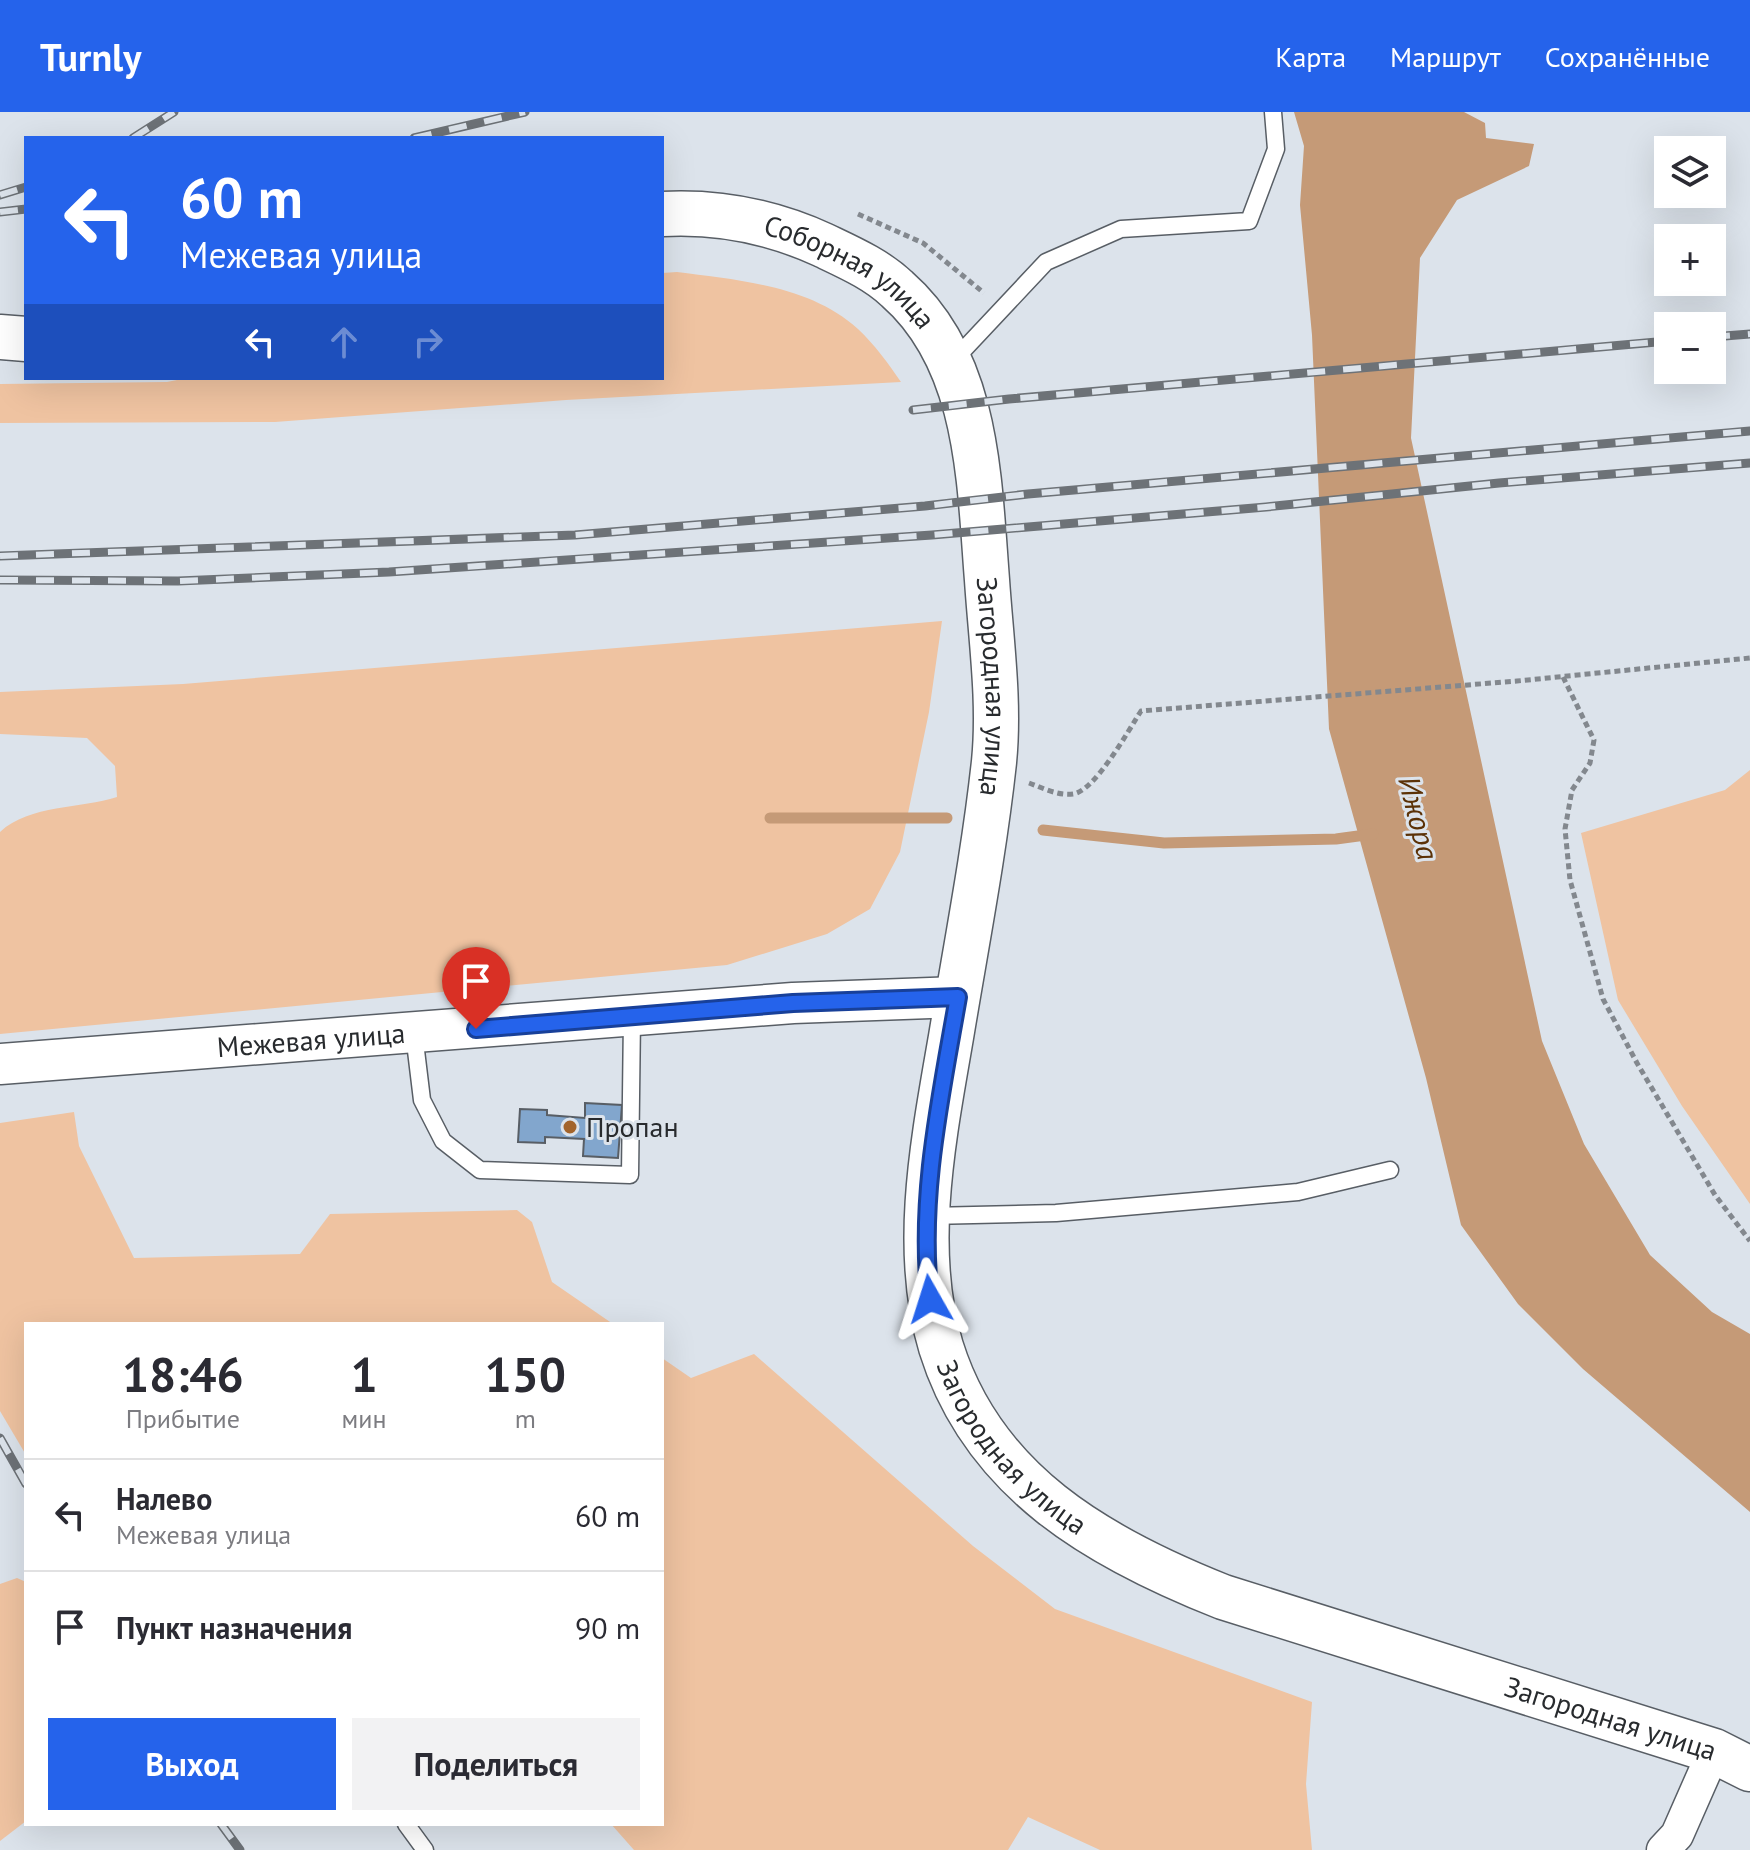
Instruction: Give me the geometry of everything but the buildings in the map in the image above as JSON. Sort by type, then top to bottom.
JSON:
[{"type":"main road","name":"Соборная улица","points":[[664,214],[687,213],[749,220],[804,236],[856,260],[897,288],[929,325],[951,363],[970,420]]},
{"type":"main road","points":[[0,337],[24,339]]},
{"type":"main road","name":"Загородная улица","points":[[970,420],[979,477],[995,716],[994,759],[940,1099],[927,1216],[926,1262],[930,1299],[941,1347],[973,1417],[1010,1468],[1042,1498],[1099,1540],[1162,1573],[1223,1597],[1732,1760]]},
{"type":"street","name":"Межевая улица","points":[[0,1064],[793,1003],[958,997]]},
{"type":"street","points":[[1663,1850],[1732,1760]]},
{"type":"lane","points":[[951,363],[1046,262],[1121,229],[1249,221],[1276,149],[1273,112]]},
{"type":"lane","points":[[414,1034],[422,1100],[443,1141],[480,1170],[630,1175],[632,1017]]},
{"type":"lane","points":[[927,1216],[1056,1213],[1298,1192],[1390,1170]]},
{"type":"lane","points":[[407,1826],[425,1850]]},
{"type":"path","points":[[1028,783],[1061,794],[1076,794],[1092,785],[1141,711],[1276,702],[1750,658]]},
{"type":"path","points":[[1563,677],[1594,740],[1590,763],[1572,790],[1565,829],[1570,880],[1603,999],[1708,1183],[1750,1241]]},
{"type":"shaded area","points":[[664,273],[724,278],[772,287],[818,303],[858,329],[901,382],[566,400],[275,422],[0,423],[0,384],[177,380],[664,380]]},
{"type":"shaded area","points":[[942,621],[929,712],[900,852],[870,909],[827,934],[727,965],[0,1034],[0,832],[26,816],[117,797],[115,766],[87,738],[0,734],[0,692],[183,684]]},
{"type":"shaded area","points":[[1750,770],[1750,1204],[1682,1106],[1618,1000],[1581,833],[1725,790]]},
{"type":"shaded area","points":[[74,1112],[79,1146],[134,1258],[300,1254],[330,1214],[517,1210],[532,1222],[552,1282],[610,1322],[24,1322],[24,1452],[0,1411],[0,1123]]},
{"type":"shaded area","points":[[754,1354],[973,1546],[1055,1609],[1312,1702],[1306,1784],[1312,1850],[1100,1850],[1028,1817],[1008,1850],[634,1850],[613,1826],[664,1826],[664,1359],[691,1378]]},
{"type":"shaded area","points":[[17,1578],[24,1581],[24,1823],[0,1841],[0,1584]]},
{"type":"water","name":"Ижора","points":[[1294,112],[1464,112],[1485,123],[1486,138],[1534,144],[1529,166],[1457,200],[1420,258],[1411,438],[1542,1041],[1584,1144],[1650,1255],[1712,1312],[1750,1334],[1750,1512],[1583,1369],[1518,1304],[1461,1225],[1426,1078],[1329,729],[1312,335],[1300,205],[1304,146]]},
{"type":"waterway","points":[[770,818],[947,818]]},
{"type":"waterway","points":[[1043,830],[1164,843],[1336,839],[1373,834]]},
{"type":"railway","points":[[136,136],[174,112]]},
{"type":"railway","points":[[423,136],[525,112]]},
{"type":"railway","points":[[0,195],[24,188]]},
{"type":"railway","points":[[0,212],[24,209]]},
{"type":"railway","points":[[1726,336],[1750,334]]},
{"type":"railway","points":[[913,410],[1654,342]]},
{"type":"railway","points":[[0,556],[575,535],[1750,431]]},
{"type":"railway","points":[[0,580],[178,581],[389,572],[932,535],[1750,463]]},
{"type":"railway","points":[[0,1438],[24,1480]]},
{"type":"railway","points":[[222,1826],[240,1850]]},
{"type":"place","name":"Пропан","points":[[570,1127]]},
{"type":"route","points":[[476,1029],[793,1003],[958,997],[940,1099],[927,1216],[926,1262],[930,1299]]}]
